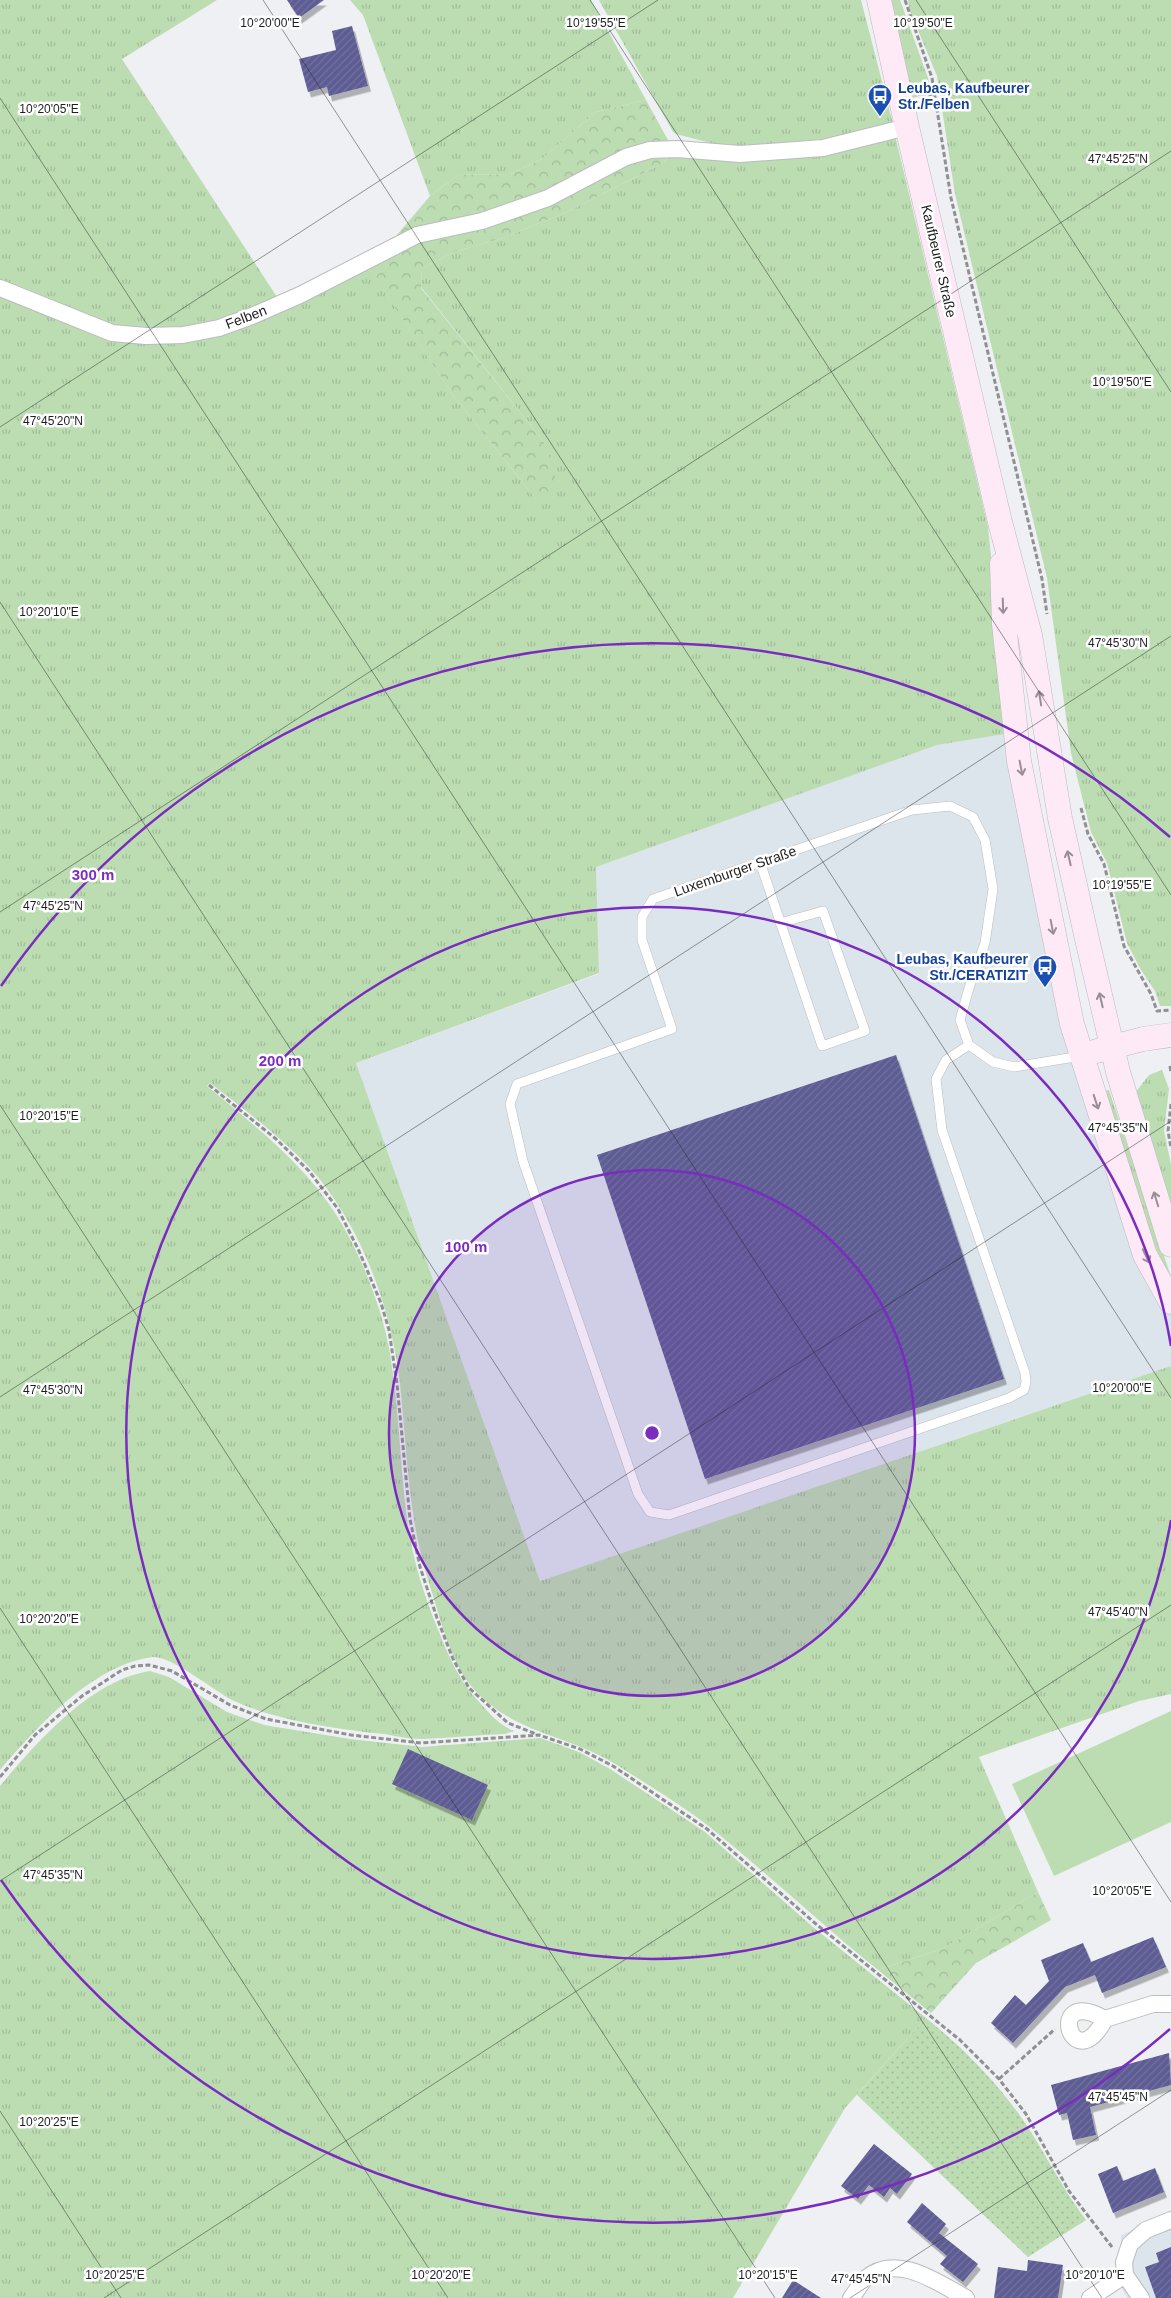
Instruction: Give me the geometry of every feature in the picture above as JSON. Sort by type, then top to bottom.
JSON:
[{"type":"main road","name":"Kaufbeurer Straße","points":[[879,0],[1000,522]]},
{"type":"main road","points":[[1000,522],[1030,635],[1060,818],[1113,1048],[1134,1129],[1171,1245]]},
{"type":"main road","points":[[1000,522],[1004,624],[1019,761],[1072,1024],[1145,1255],[1171,1302]]},
{"type":"main road","points":[[1081,1056],[1143,1039],[1171,1035]]},
{"type":"street","name":"Felben","points":[[0,288],[112,333],[146,336],[184,335],[219,328],[252,316],[300,295],[417,235],[482,221],[548,198],[626,156],[650,150],[677,148],[740,154],[823,148],[907,127]]},
{"type":"street","points":[[1105,2019],[1086,2011],[1079,2011],[1072,2015],[1068,2023],[1069,2030],[1073,2037],[1080,2041],[1087,2040],[1094,2036],[1105,2019],[1153,2004],[1168,2002],[1171,2004]]},
{"type":"street","points":[[1090,2298],[1124,2268],[1130,2244],[1146,2230],[1171,2220]]},
{"type":"street","points":[[851,2298],[866,2279],[884,2269],[901,2268],[924,2274],[966,2298]]},
{"type":"street","points":[[1124,2268],[1141,2298]]},
{"type":"lane","name":"Luxemburger Straße","points":[[950,806],[973,817],[985,840],[993,889],[985,943],[968,988],[960,1020],[969,1045],[946,1060],[936,1079],[942,1130],[1025,1373],[1026,1382],[1024,1390],[1008,1398],[669,1515],[650,1512],[638,1494],[523,1161],[510,1104],[517,1084],[672,1030],[642,940],[642,916],[653,899],[760,862],[912,810],[950,806]]},
{"type":"lane","points":[[760,862],[780,923],[822,1046],[865,1031],[823,912],[780,923]]},
{"type":"lane","points":[[969,1045],[993,1062],[1014,1067],[1081,1056]]},
{"type":"path","points":[[905,0],[932,78],[951,198],[1042,579],[1047,615]]},
{"type":"path","points":[[1078,798],[1088,834],[1104,864],[1124,946],[1151,994],[1157,1011],[1171,1010]]},
{"type":"path","points":[[1170,1066],[1171,1073]]},
{"type":"path","points":[[209,1085],[276,1139],[309,1171],[338,1209],[359,1251],[381,1303],[389,1330],[397,1384],[410,1519],[420,1568],[453,1659],[469,1688],[508,1723],[580,1749],[613,1766],[707,1829],[816,1924],[960,2040],[999,2079],[1026,2114],[1069,2191],[1124,2268]]},
{"type":"path","points":[[1171,1104],[1168,1131],[1171,1148]]},
{"type":"path","points":[[0,1777],[35,1735],[82,1696],[114,1675],[135,1666],[158,1666],[172,1671],[230,1705],[266,1719],[351,1735],[421,1743],[539,1735]]},
{"type":"path","points":[[999,2079],[1059,2026],[1068,2023]]},
{"type":"shaded area","points":[[1005,734],[1073,1051],[1171,1313],[1171,1366],[540,1581],[356,1063],[599,974],[596,867],[937,745]]},
{"type":"shaded area","points":[[1171,2213],[1171,2298],[1127,2298],[1122,2289],[1121,2235]]},
{"type":"green space","points":[[0,0],[217,0],[122,59],[277,297],[251,312],[183,329],[147,331],[112,326],[0,282]]},
{"type":"green space","points":[[350,0],[591,0],[646,100],[596,112],[542,159],[510,174],[458,175],[430,196],[363,15]]},
{"type":"green space","points":[[599,0],[861,0],[893,124],[823,144],[741,151],[676,134],[673,132]]},
{"type":"green space","points":[[890,0],[900,0],[928,78],[931,93],[912,98]]},
{"type":"green space","points":[[908,0],[1171,0],[1171,1006],[1160,1006],[1155,991],[1141,970],[1127,943],[1107,863],[1091,832],[1071,753],[1047,578],[955,194],[937,76],[910,11]]},
{"type":"green space","points":[[646,100],[674,151],[663,163],[567,212],[503,238],[453,252],[422,269],[421,288],[546,445],[559,489],[536,499],[453,395],[360,255],[396,236],[430,196],[458,175],[510,174],[542,159],[596,112]]},
{"type":"green space","points":[[895,135],[988,527],[998,624],[1005,734],[937,745],[596,867],[599,973],[356,1063],[540,1581],[1171,1366],[1171,1694],[1139,1701],[979,1757],[1038,1892],[942,1949],[878,1970],[732,1845],[688,1811],[617,1765],[598,1755],[505,1715],[488,1703],[472,1687],[451,1651],[422,1559],[412,1509],[396,1356],[381,1298],[359,1241],[328,1190],[299,1156],[249,1113],[210,1083],[207,1086],[272,1141],[311,1181],[344,1227],[357,1253],[377,1302],[390,1353],[407,1519],[415,1562],[424,1590],[447,1651],[461,1678],[492,1716],[504,1726],[514,1731],[505,1734],[416,1739],[306,1723],[267,1713],[232,1700],[181,1667],[161,1658],[153,1657],[130,1662],[88,1685],[49,1717],[0,1770],[0,295],[112,338],[185,340],[367,265],[453,395],[536,499],[546,445],[421,287],[422,269],[453,252],[503,238],[567,212],[663,163],[674,151]]},
{"type":"green space","points":[[1162,1070],[1169,1089],[1164,1131],[1171,1165],[1171,1211],[1135,1093],[1149,1075]]},
{"type":"green space","points":[[1109,1090],[1171,1277],[1171,1295],[1098,1092]]},
{"type":"green space","points":[[150,1671],[169,1677],[227,1712],[264,1725],[350,1739],[422,1747],[540,1738],[579,1752],[610,1769],[705,1832],[813,1927],[926,2018],[845,2108],[733,2298],[0,2298],[0,1786],[48,1733],[86,1700],[128,1677]]},
{"type":"green space","points":[[1171,1711],[1171,1822],[1054,1876],[1012,1784]]},
{"type":"green space","points":[[1038,1892],[1051,1920],[976,1963],[931,2013],[878,1970],[942,1949]]},
{"type":"green space","points":[[926,2018],[977,2064],[1011,2103],[1086,2220],[1028,2257],[857,2095]]},
{"type":"building","points":[[287,0],[324,0],[299,18]]},
{"type":"building","points":[[352,26],[368,86],[329,96],[327,87],[308,92],[299,59],[336,50],[332,31]]},
{"type":"building","points":[[896,1055],[1004,1379],[705,1479],[597,1155]]},
{"type":"building","points":[[408,1749],[488,1785],[472,1820],[392,1784]]},
{"type":"building","points":[[1153,1937],[1166,1967],[1102,1993],[1095,1975],[1065,1987],[1013,2043],[991,2023],[1015,1995],[1026,2005],[1049,1981],[1041,1960],[1083,1943],[1091,1962]]},
{"type":"building","points":[[1169,2053],[1171,2085],[1090,2107],[1096,2135],[1073,2140],[1067,2113],[1059,2115],[1051,2085]]},
{"type":"building","points":[[874,2144],[912,2174],[897,2194],[890,2188],[884,2197],[869,2185],[858,2199],[841,2186]]},
{"type":"building","points":[[1117,2166],[1123,2181],[1155,2168],[1164,2192],[1113,2213],[1098,2174]]},
{"type":"building","points":[[922,2203],[946,2224],[939,2233],[978,2264],[963,2282],[940,2264],[947,2256],[907,2222]]},
{"type":"building","points":[[1171,2247],[1171,2298],[1156,2298],[1145,2267],[1159,2262],[1156,2253]]},
{"type":"building","points":[[1028,2260],[1063,2265],[1058,2298],[994,2298],[998,2267],[1027,2271]]},
{"type":"building","points":[[793,2280],[821,2298],[782,2298]]},
{"type":"place","name":"Leubas, Kaufbeurer Str./Felben","points":[[880,117]]},
{"type":"place","name":"Leubas, Kaufbeurer Str./CERATIZIT","points":[[1045,988]]}]
